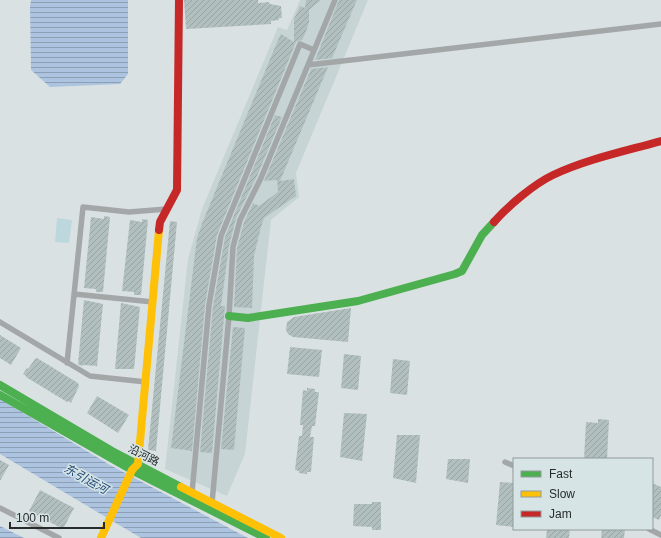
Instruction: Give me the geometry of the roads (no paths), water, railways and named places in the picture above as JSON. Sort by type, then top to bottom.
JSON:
[{"type":"street","points":[[101,538],[134,469],[146,382],[160,222],[177,190],[179,0]]},
{"type":"street","points":[[212,503],[229,316],[233,247],[240,220],[261,178],[335,0]]},
{"type":"street","points":[[308,65],[661,24]]},
{"type":"street","points":[[192,493],[209,305],[221,236],[300,44],[314,50]]},
{"type":"street","points":[[229,316],[248,318],[358,301],[455,274],[462,271],[482,235],[498,217],[536,186],[553,175],[580,165],[661,141]]},
{"type":"street","points":[[67,363],[83,207],[129,212],[167,209]]},
{"type":"street","points":[[74,294],[153,302]]},
{"type":"street","points":[[0,322],[90,376],[146,382]]},
{"type":"street","name":"沿河路","points":[[0,385],[134,469],[192,493],[281,538]]},
{"type":"street","name":"沿河路","points":[[0,395],[134,469],[266,538]]},
{"type":"street","points":[[505,462],[513,466]]},
{"type":"street","points":[[0,508],[58,538]]},
{"type":"street","points":[[651,530],[661,535]]},
{"type":"water","points":[[31,0],[128,0],[128,74],[120,84],[50,87],[31,70]]},
{"type":"water","name":"东引运河","points":[[0,399],[110,465],[248,538],[141,538],[0,454]]},
{"type":"water","points":[[0,526],[24,538],[0,538]]}]
